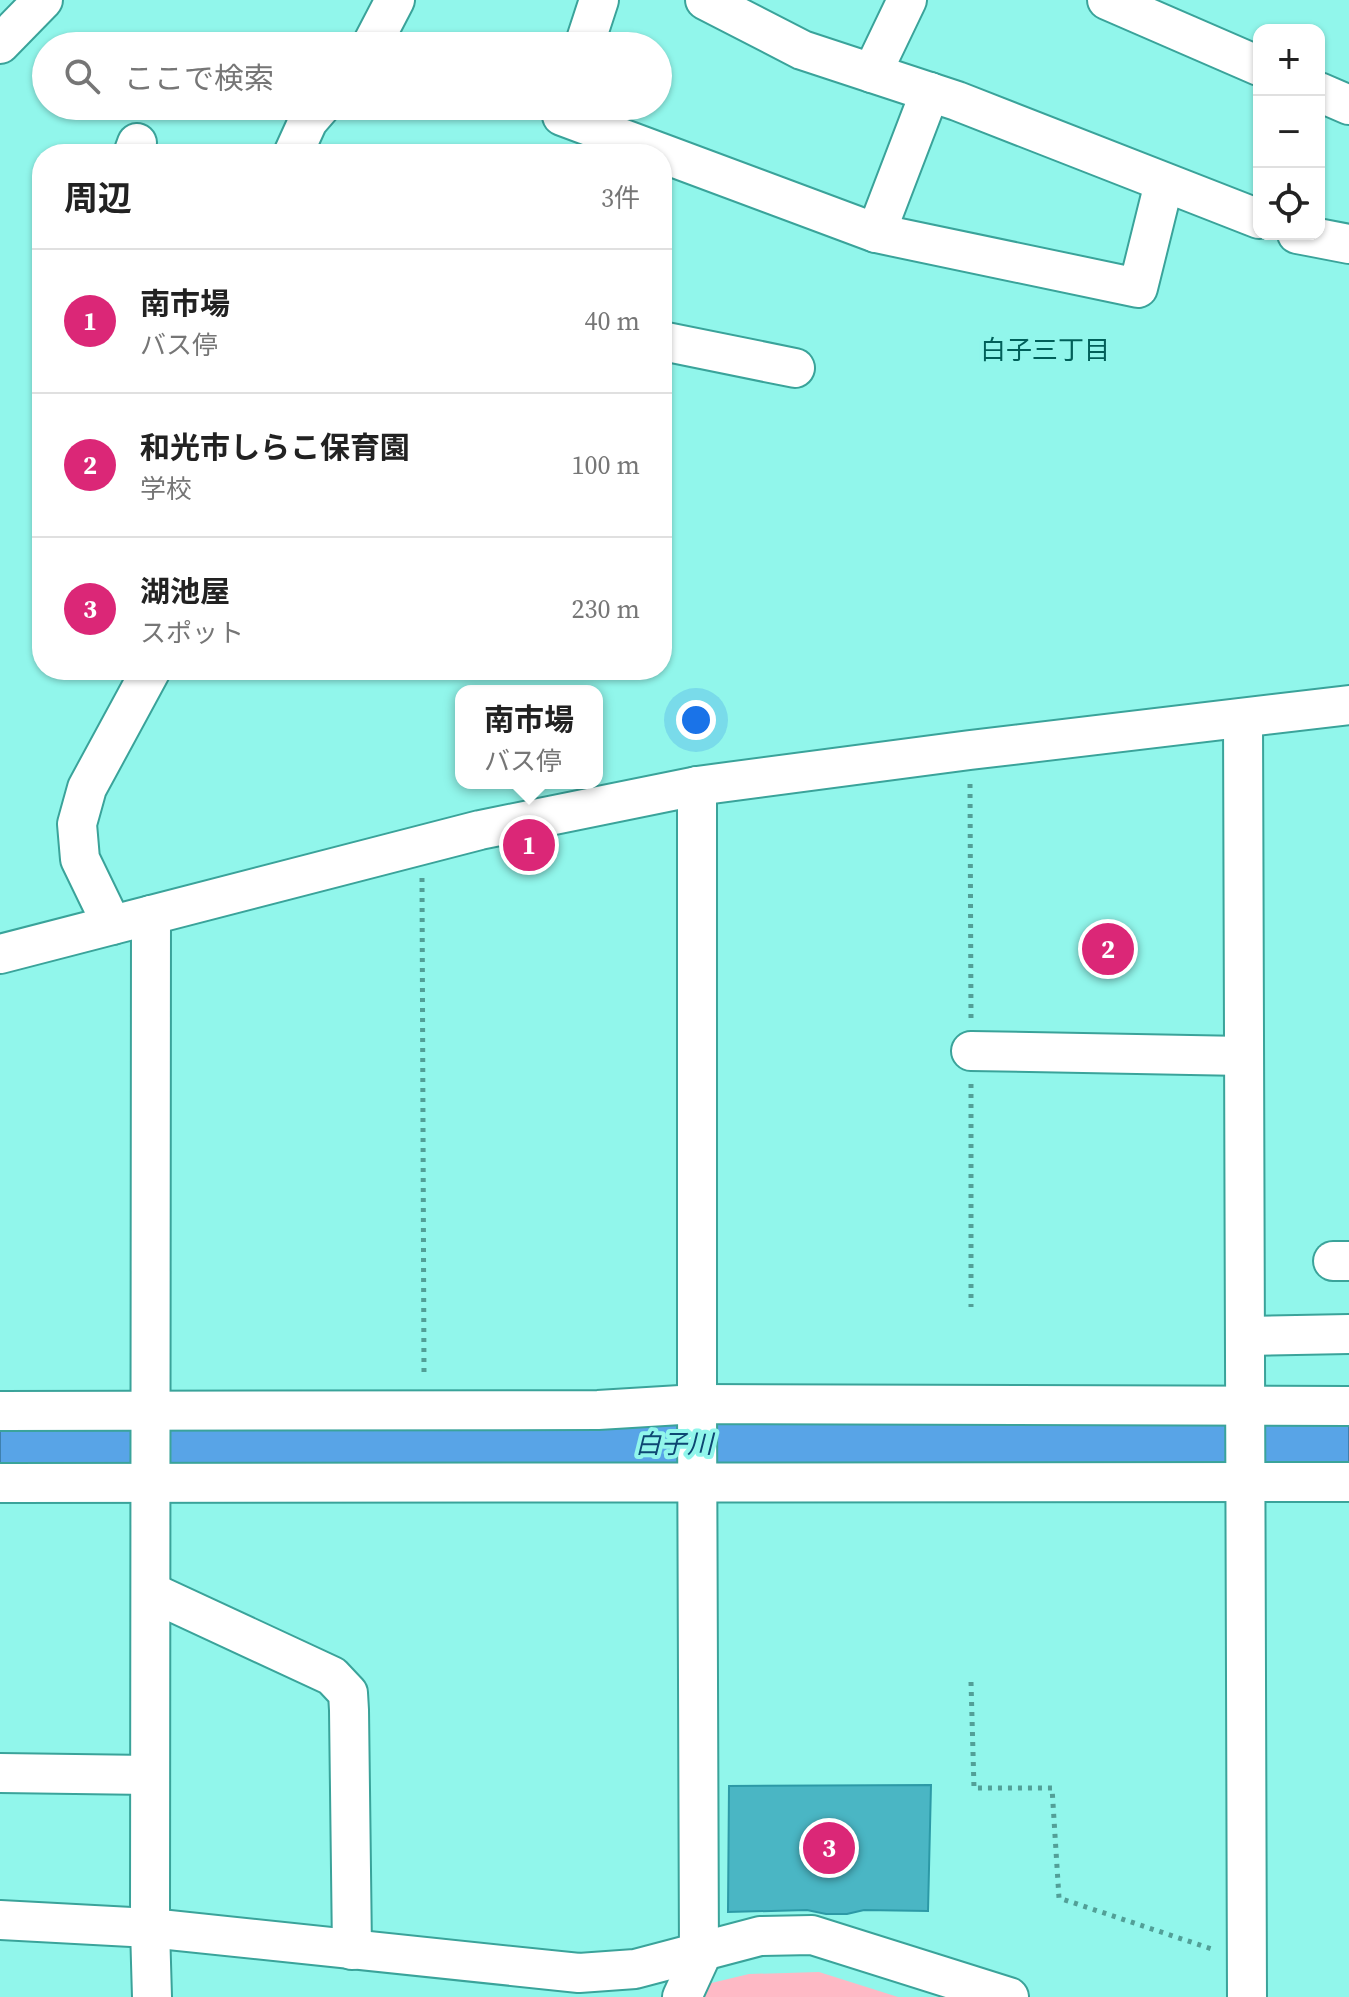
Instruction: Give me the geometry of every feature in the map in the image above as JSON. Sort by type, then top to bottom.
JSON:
[{"type":"street","points":[[0,37],[17,0]]},
{"type":"street","points":[[0,44],[43,0]]},
{"type":"street","points":[[378,32],[395,0]]},
{"type":"street","points":[[589,32],[599,0]]},
{"type":"street","points":[[705,0],[802,50],[957,101],[1253,217]]},
{"type":"street","points":[[872,73],[907,0]]},
{"type":"street","points":[[1107,0],[1253,63]]},
{"type":"street","points":[[876,233],[930,92]]},
{"type":"street","points":[[1325,95],[1349,105]]},
{"type":"street","points":[[298,144],[309,120]]},
{"type":"street","points":[[572,120],[632,144]]},
{"type":"street","points":[[672,159],[876,233],[1138,288],[1164,183]]},
{"type":"street","points":[[1325,239],[1349,244]]},
{"type":"street","points":[[672,343],[795,368]]},
{"type":"street","points":[[112,925],[80,859],[77,824],[87,788],[146,680]]},
{"type":"street","points":[[1,952],[480,830],[697,786],[1349,705]]},
{"type":"street","points":[[1243,718],[1247,1979]]},
{"type":"street","points":[[682,1997],[699,1960],[697,786]]},
{"type":"street","points":[[151,915],[152,1997]]},
{"type":"street","points":[[971,1051],[1244,1056]]},
{"type":"street","points":[[1245,1336],[1349,1334]]},
{"type":"street","points":[[0,1411],[150,1415],[424,1410],[1349,1406]]},
{"type":"street","points":[[0,1483],[1349,1482]]},
{"type":"street","points":[[151,1592],[332,1676],[348,1693],[352,1950]]},
{"type":"street","points":[[0,1773],[150,1775]]},
{"type":"street","points":[[0,1920],[150,1928],[579,1973],[635,1969],[760,1936],[812,1935],[1009,1997]]},
{"type":"path","points":[[422,845],[424,1410]]},
{"type":"path","points":[[971,1682],[974,1788],[1052,1788],[1059,1898],[1247,1979]]},
{"type":"shaded area","points":[[819,1972],[898,1997],[699,1997],[703,1985],[749,1974]]},
{"type":"water","name":"白子川","points":[[1349,1416],[1349,1470],[0,1471],[0,1423]]},
{"type":"building","points":[[931,1785],[928,1911],[864,1910],[847,1914],[807,1910],[728,1912],[729,1786]]},
{"type":"place","name":"南市場","points":[[529,845]]},
{"type":"place","name":"和光市しらこ保育園","points":[[1108,949]]},
{"type":"place","name":"湖池屋","points":[[829,1848]]},
{"type":"district","name":"白子三丁目","points":[[1045,350]]}]
